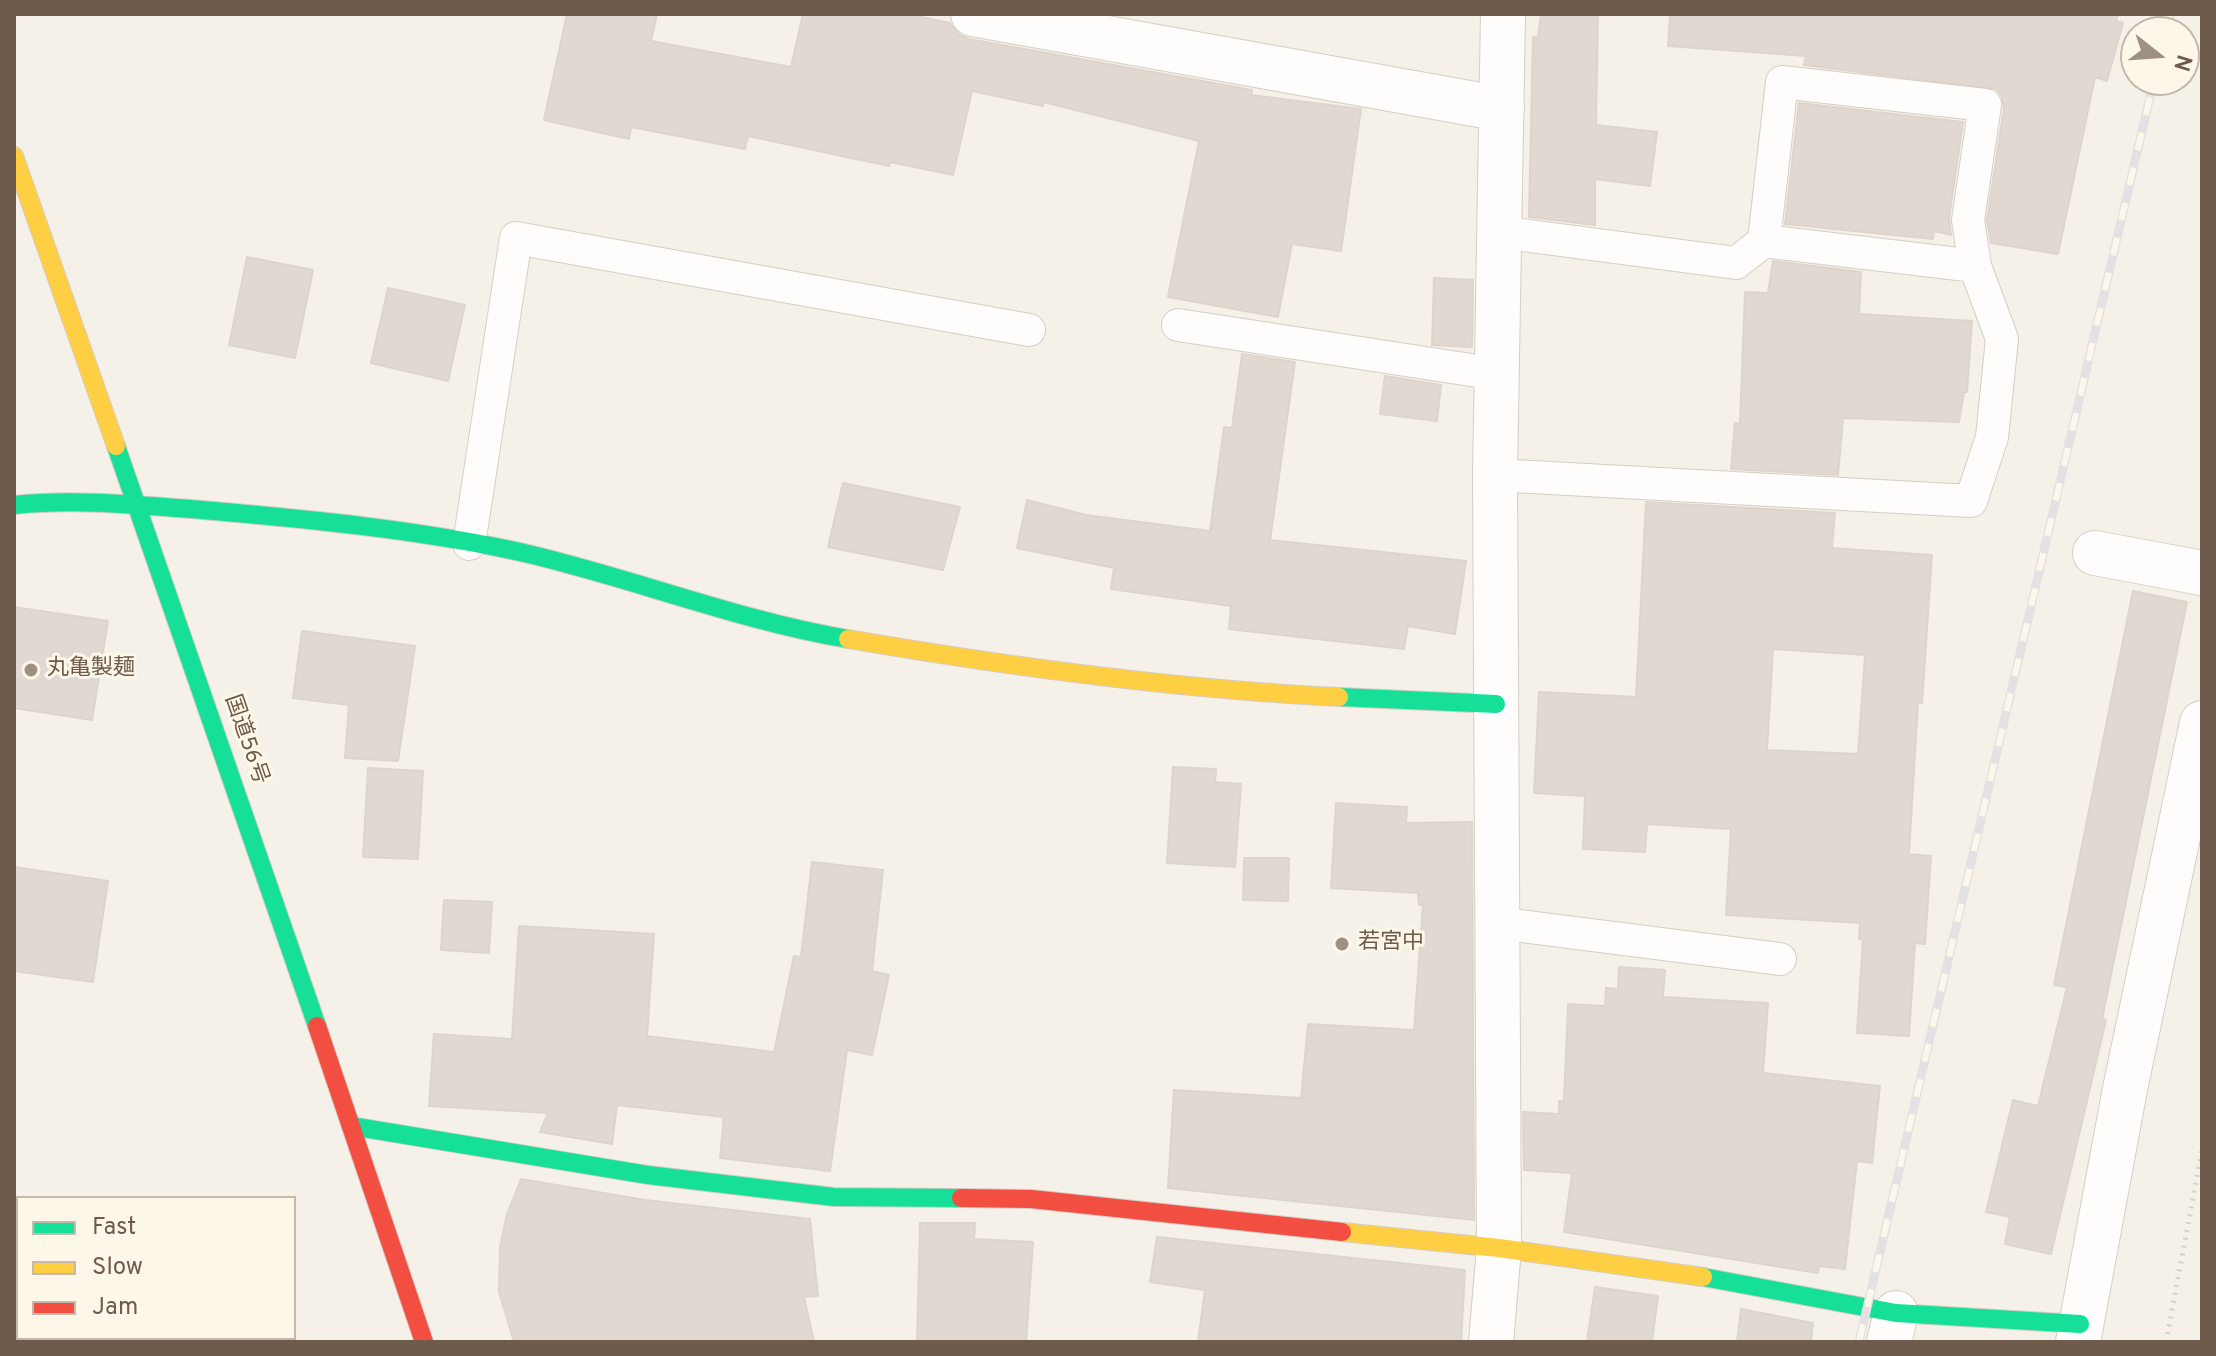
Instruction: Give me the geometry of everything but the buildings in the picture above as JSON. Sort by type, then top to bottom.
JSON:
[{"type":"main road","name":"国道56号","points":[[14,156],[424,1342]]},
{"type":"main road","points":[[14,505],[51,501],[137,505],[338,522],[520,552],[793,630],[1022,669],[1235,692],[1496,704]]},
{"type":"main road","points":[[351,1126],[648,1175],[834,1197],[1031,1199],[1499,1248],[1734,1282],[1893,1328],[2079,1333]]},
{"type":"street","points":[[973,14],[1502,109]]},
{"type":"street","points":[[1491,1342],[1499,1248],[1495,475],[1503,14]]},
{"type":"street","points":[[2095,553],[2202,573]]},
{"type":"street","points":[[2079,1333],[2125,1089],[2202,723]]},
{"type":"lane","points":[[1495,475],[1971,501],[1992,437],[2002,339],[1975,266],[1968,220],[1985,105],[1782,82],[1764,241]]},
{"type":"lane","points":[[1499,232],[1736,263],[1764,241],[1975,266]]},
{"type":"lane","points":[[469,544],[516,238],[1029,330]]},
{"type":"lane","points":[[1178,325],[1497,374]]},
{"type":"lane","points":[[1497,923],[1780,959]]},
{"type":"path","points":[[2166,1342],[2202,1150]]},
{"type":"railway","points":[[1859,1342],[2150,96]]},
{"type":"traffic: fast","points":[[116,446],[317,1026]]},
{"type":"traffic: fast","points":[[14,505],[64,502],[139,505],[329,522],[444,538],[561,562],[765,621],[848,639]]},
{"type":"traffic: fast","points":[[1339,697],[1496,704]]},
{"type":"traffic: fast","points":[[351,1126],[648,1175],[834,1197],[961,1198]]},
{"type":"traffic: fast","points":[[1703,1277],[1896,1313],[2080,1324]]},
{"type":"traffic: slow","points":[[14,156],[116,446]]},
{"type":"traffic: slow","points":[[848,639],[1093,676],[1339,697]]},
{"type":"traffic: slow","points":[[1342,1232],[1499,1248],[1703,1277]]},
{"type":"traffic: jam","points":[[317,1026],[424,1342]]},
{"type":"traffic: jam","points":[[961,1198],[1031,1199],[1342,1232]]},
{"type":"place","name":"丸亀製麺","points":[[31,670]]},
{"type":"place","name":"若宮中","points":[[1342,944]]}]
